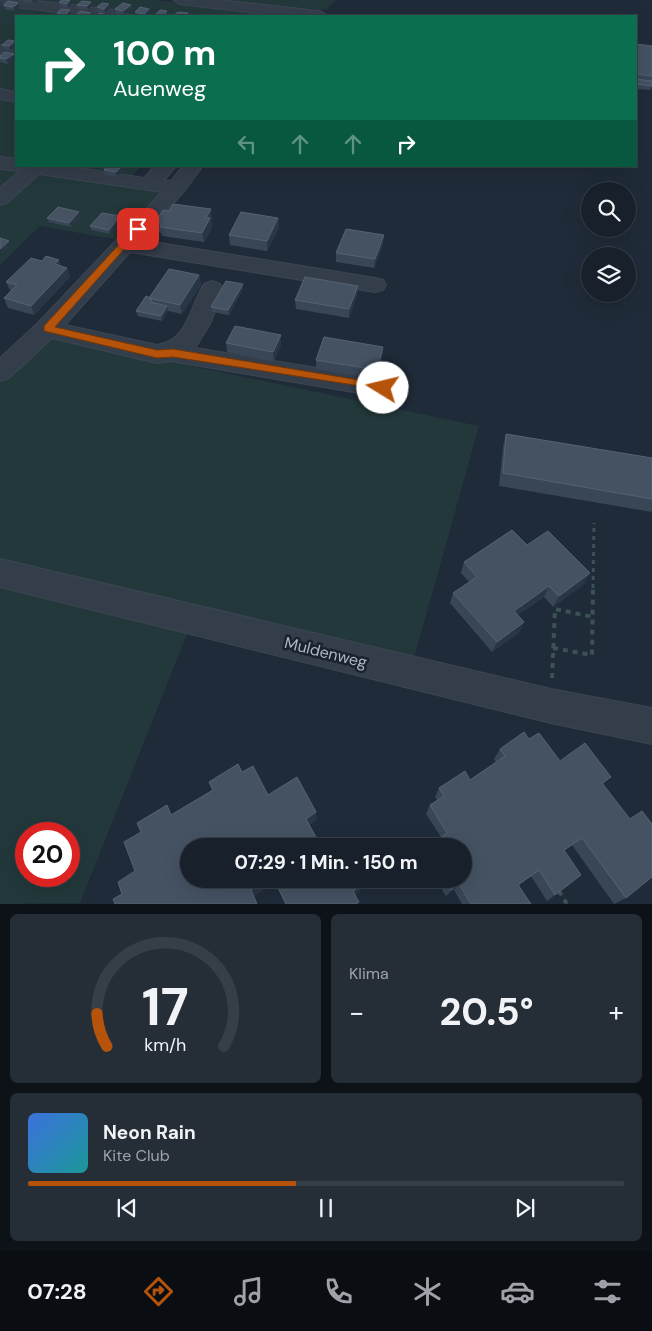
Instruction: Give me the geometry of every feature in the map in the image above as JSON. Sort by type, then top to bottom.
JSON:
[{"type":"street","points":[[180,0],[295,15],[318,13]]},
{"type":"street","points":[[0,1],[115,15]]},
{"type":"street","points":[[0,50],[15,52]]},
{"type":"street","points":[[0,94],[15,97]]},
{"type":"street","points":[[0,163],[15,165]]},
{"type":"street","points":[[0,199],[25,167],[149,185],[177,186]]},
{"type":"street","points":[[149,185],[165,167]]},
{"type":"street","points":[[0,372],[47,328],[125,244],[192,167]]},
{"type":"street","points":[[125,244],[375,286]]},
{"type":"street","points":[[173,353],[187,343],[212,289]]},
{"type":"street","points":[[47,328],[157,354],[173,353],[383,388]]},
{"type":"street","name":"Muldenweg","points":[[0,573],[551,706],[652,726]]},
{"type":"path","points":[[553,648],[592,655],[594,523]]},
{"type":"path","points":[[551,706],[555,609],[593,617]]},
{"type":"path","points":[[559,891],[567,904]]},
{"type":"green space","points":[[0,0],[156,0],[277,14],[15,15],[15,167],[140,167],[125,184],[163,191],[119,240],[40,226],[0,265]]},
{"type":"green space","points":[[217,0],[336,0],[326,10]]},
{"type":"green space","points":[[53,337],[479,426],[413,662],[0,564],[0,379]]},
{"type":"green space","points":[[0,583],[189,629],[80,903],[0,904]]},
{"type":"building","points":[[70,0],[67,4],[59,2]]},
{"type":"building","points":[[8,1],[18,3],[13,7],[4,5]]},
{"type":"building","points":[[82,1],[91,2],[87,6],[77,5]]},
{"type":"building","points":[[102,3],[109,4],[104,9],[97,7]]},
{"type":"building","points":[[123,3],[131,5],[123,11],[115,9]]},
{"type":"building","points":[[140,7],[149,9],[144,14],[135,12]]},
{"type":"building","points":[[61,9],[70,10],[65,15],[57,13]]},
{"type":"building","points":[[160,10],[167,11],[164,15],[155,15]]},
{"type":"building","points":[[80,11],[90,13],[87,15],[76,15]]},
{"type":"building","points":[[178,12],[188,13],[186,15],[174,15]]},
{"type":"building","points":[[8,40],[15,41],[9,46],[2,45]]},
{"type":"building","points":[[637,44],[652,46],[652,76],[637,74]]},
{"type":"building","points":[[5,52],[14,54],[6,59],[0,58]]},
{"type":"building","points":[[637,79],[652,81],[652,86],[637,84]]},
{"type":"building","points":[[106,167],[121,167],[116,172],[104,170]]},
{"type":"building","points":[[173,204],[211,209],[206,218],[210,218],[202,233],[160,227],[161,224],[155,223],[163,210],[169,211]]},
{"type":"building","points":[[58,207],[79,212],[69,223],[47,218]]},
{"type":"building","points":[[241,212],[278,218],[267,241],[229,235]]},
{"type":"building","points":[[102,213],[120,216],[109,230],[90,226]]},
{"type":"building","points":[[346,229],[384,235],[375,259],[336,253]]},
{"type":"building","points":[[0,238],[9,241],[0,249]]},
{"type":"building","points":[[46,256],[59,260],[55,264],[67,268],[31,306],[4,298],[17,285],[6,282],[31,258],[42,261]]},
{"type":"building","points":[[169,269],[199,275],[180,305],[149,298]]},
{"type":"building","points":[[305,277],[358,286],[349,309],[295,300]]},
{"type":"building","points":[[226,281],[243,284],[228,310],[211,307]]},
{"type":"building","points":[[146,296],[152,299],[150,302],[167,306],[161,316],[136,311]]},
{"type":"building","points":[[235,326],[281,335],[273,352],[226,343]]},
{"type":"building","points":[[324,337],[383,347],[377,370],[316,360]]},
{"type":"building","points":[[506,434],[652,458],[652,499],[503,473]]},
{"type":"building","points":[[512,530],[527,545],[548,531],[590,573],[559,596],[549,586],[514,611],[524,622],[497,642],[453,593],[477,577],[464,562]]},
{"type":"building","points":[[524,732],[529,739],[539,733],[560,761],[585,743],[611,777],[602,783],[630,819],[642,811],[652,824],[652,877],[626,898],[582,838],[564,850],[581,875],[555,895],[539,870],[518,885],[531,904],[471,904],[461,888],[472,888],[472,838],[440,838],[447,833],[430,805],[444,796],[439,788],[465,771],[470,780],[505,756],[500,749]]},
{"type":"building","points":[[238,764],[242,772],[253,766],[268,795],[297,777],[316,812],[306,819],[317,838],[180,838],[180,888],[254,888],[251,890],[257,904],[115,904],[113,899],[122,894],[118,882],[135,871],[124,842],[141,832],[137,823],[167,805],[171,815],[213,790],[209,782]]},
{"type":"building","points":[[278,888],[358,888],[353,891],[359,902],[356,904],[286,904]]},
{"type":"route","points":[[138,229],[47,328],[157,354],[173,353],[383,388]]}]
